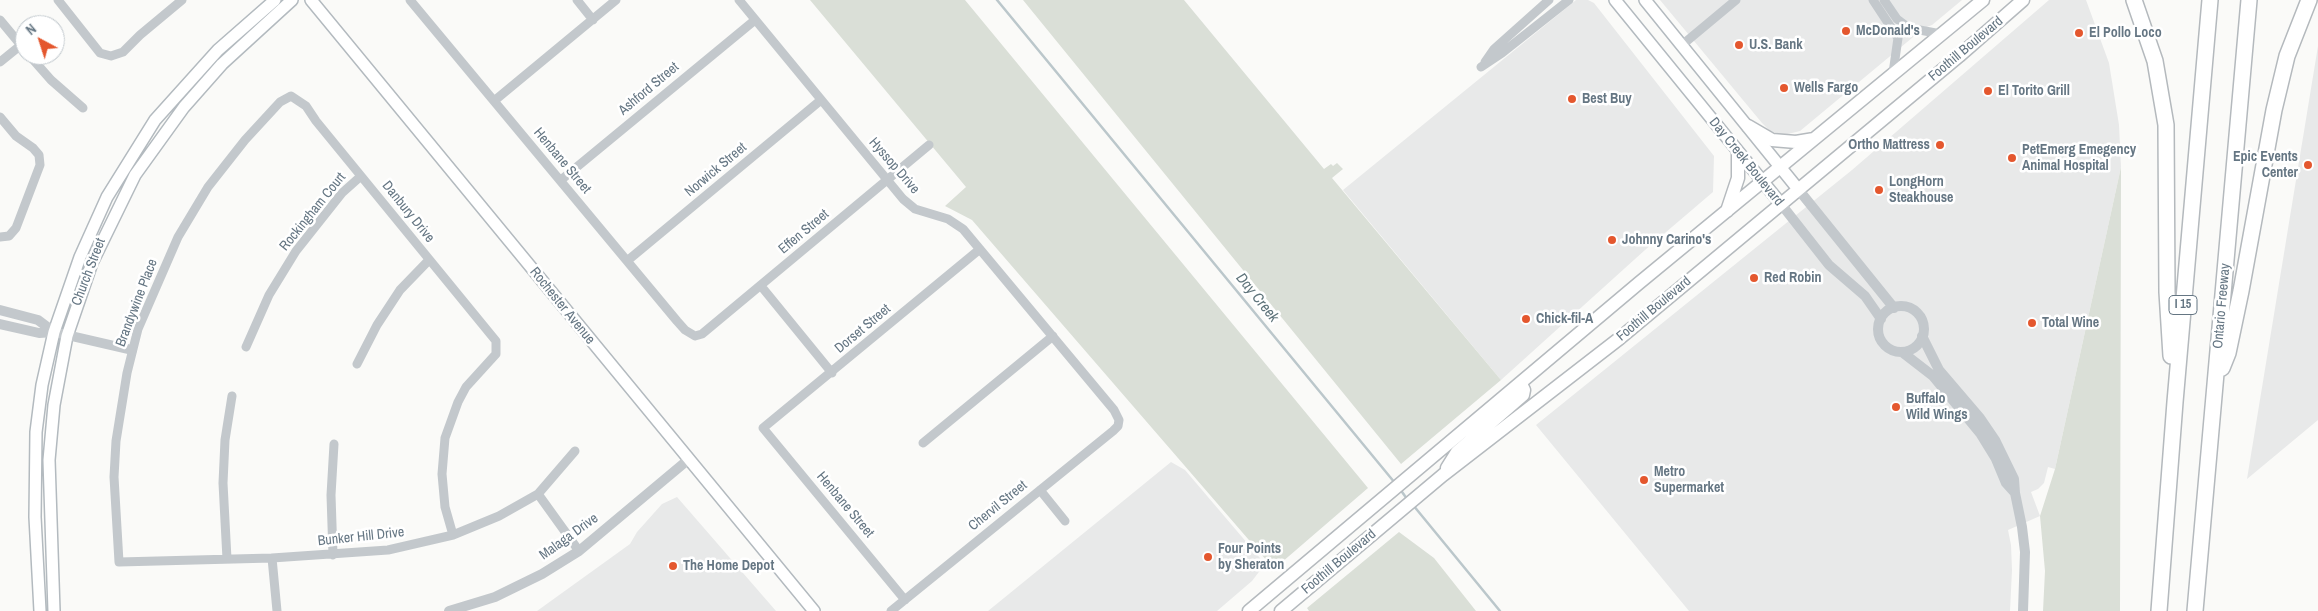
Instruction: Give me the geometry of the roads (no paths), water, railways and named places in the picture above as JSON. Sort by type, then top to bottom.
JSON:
[{"type":"highway","points":[[2134,0],[2155,61],[2166,125],[2167,292],[2174,402]]},
{"type":"highway","name":"I 15","points":[[2160,611],[2174,402],[2210,0]]},
{"type":"highway","name":"Ontario Freeway","points":[[2195,611],[2249,0]]},
{"type":"highway","points":[[2215,383],[2228,353],[2274,110],[2287,56],[2309,0]]},
{"type":"main road","name":"Church Street","points":[[40,611],[36,550],[34,456],[42,385],[54,332],[80,257],[107,197],[155,120],[195,73],[218,50],[275,0]]},
{"type":"main road","name":"Church Street","points":[[54,611],[49,460],[54,405],[67,336],[92,263],[135,175],[179,114],[208,79],[292,0]]},
{"type":"main road","name":"Rochester Avenue","points":[[311,0],[814,611]]},
{"type":"main road","name":"Day Creek Boulevard","points":[[1615,0],[1780,204]]},
{"type":"main road","name":"Foothill Boulevard","points":[[1249,611],[1727,211],[1983,0]]},
{"type":"main road","name":"Foothill Boulevard","points":[[1281,611],[1443,475],[1612,344],[1960,56],[2023,0]]},
{"type":"main road","name":"Day Creek Boulevard","points":[[1648,2],[1798,189]]},
{"type":"main road","points":[[1748,126],[1772,140],[1796,142],[1814,139]]},
{"type":"main road","points":[[1727,211],[1738,178],[1738,154]]},
{"type":"main road","points":[[1443,475],[1457,452],[1523,395],[1524,390],[1520,384]]},
{"type":"street","points":[[58,0],[100,53],[111,56],[123,52],[140,35],[182,0]]},
{"type":"street","name":"Henbane Street","points":[[410,0],[685,330],[695,336]]},
{"type":"street","points":[[577,0],[593,20]]},
{"type":"street","points":[[494,101],[616,0]]},
{"type":"street","name":"Hyssop Drive","points":[[738,0],[909,205],[922,212],[956,223],[980,249],[1114,410],[1120,420]]},
{"type":"street","points":[[1549,0],[1494,49],[1481,67],[1502,53],[1568,0]]},
{"type":"street","points":[[1682,45],[1736,0]]},
{"type":"street","points":[[1873,0],[1898,38],[1893,74]]},
{"type":"street","points":[[1884,0],[1897,19],[1909,28],[1941,34]]},
{"type":"street","points":[[0,20],[15,38]]},
{"type":"street","name":"Ashford Street","points":[[561,180],[755,20]]},
{"type":"street","points":[[0,62],[15,53]]},
{"type":"street","points":[[38,65],[51,80],[83,108]]},
{"type":"street","name":"Danbury Drive","points":[[291,96],[306,106],[429,260],[492,333],[496,341],[498,348],[496,354],[466,387],[458,402],[445,438],[442,474],[445,507],[453,535]]},
{"type":"street","name":"Brandywine Place","points":[[119,562],[114,476],[116,441],[132,350],[152,294],[178,237],[208,187],[245,140],[280,102],[291,96]]},
{"type":"street","name":"Norwick Street","points":[[627,261],[821,100]]},
{"type":"street","points":[[0,117],[16,136],[33,148],[39,156],[40,165],[16,228],[4,236]]},
{"type":"street","name":"Effen Street","points":[[695,336],[702,334],[761,286],[929,145]]},
{"type":"street","name":"Rockingham Court","points":[[246,347],[270,295],[296,251],[342,193],[361,176]]},
{"type":"street","name":"Day Creek Boulevard","points":[[1798,189],[1894,308]]},
{"type":"street","name":"Day Creek Boulevard","points":[[1780,204],[1829,265],[1865,296],[1881,319]]},
{"type":"street","name":"Dorset Street","points":[[763,428],[980,249]]},
{"type":"street","points":[[357,364],[377,325],[400,290],[429,260]]},
{"type":"street","points":[[761,286],[832,373]]},
{"type":"street","points":[[1902,352],[1915,347],[1922,336],[1923,325],[1916,312],[1902,307],[1894,308],[1881,319],[1878,331],[1882,342],[1892,350],[1902,352],[1933,376],[1980,433],[1996,459],[2006,483],[2014,493]]},
{"type":"street","points":[[0,310],[38,320],[54,332],[67,336],[132,350]]},
{"type":"street","points":[[0,324],[39,333],[54,332]]},
{"type":"street","points":[[923,443],[1053,336]]},
{"type":"street","points":[[1922,336],[1939,370],[1980,418],[1995,440],[2014,480],[2014,493],[2022,527],[2025,552],[2023,611]]},
{"type":"street","points":[[227,559],[223,483],[225,440],[232,396]]},
{"type":"street","name":"Chervil Street","points":[[891,611],[1113,431],[1118,426],[1120,420]]},
{"type":"street","name":"Henbane Street","points":[[763,428],[905,600]]},
{"type":"street","points":[[333,555],[331,495],[334,444]]},
{"type":"street","name":"Bunker Hill Drive","points":[[119,562],[333,555],[388,550],[453,535],[500,516],[538,494],[575,451]]},
{"type":"street","name":"Malaga Drive","points":[[449,611],[495,596],[542,574],[579,550],[689,459]]},
{"type":"street","points":[[1040,490],[1065,521]]},
{"type":"street","points":[[538,494],[579,550]]},
{"type":"street","points":[[272,558],[277,611]]},
{"type":"waterway","name":"Day Creek","points":[[997,0],[1395,483]]},
{"type":"waterway","name":"Day Creek","points":[[1400,489],[1407,499]]},
{"type":"waterway","name":"Day Creek","points":[[1413,505],[1500,611]]},
{"type":"place","name":"McDonald's","points":[[1846,31]]},
{"type":"place","name":"El Pollo Loco","points":[[2079,33]]},
{"type":"place","name":"U.S. Bank","points":[[1739,45]]},
{"type":"place","name":"Wells Fargo","points":[[1784,88]]},
{"type":"place","name":"El Torito Grill","points":[[1988,91]]},
{"type":"place","name":"Best Buy","points":[[1572,99]]},
{"type":"place","name":"Ortho Mattress","points":[[1940,145]]},
{"type":"place","name":"PetEmerg Emegency Animal Hospital","points":[[2012,158]]},
{"type":"place","name":"Epic Events Center","points":[[2308,165]]},
{"type":"place","name":"LongHorn Steakhouse","points":[[1879,190]]},
{"type":"place","name":"Johnny Carino's","points":[[1612,240]]},
{"type":"place","name":"Red Robin","points":[[1754,278]]},
{"type":"place","name":"Chick-fil-A","points":[[1526,319]]},
{"type":"place","name":"Total Wine","points":[[2032,323]]},
{"type":"place","name":"Buffalo Wild Wings","points":[[1896,407]]},
{"type":"place","name":"Metro Supermarket","points":[[1644,480]]},
{"type":"place","name":"Four Points by Sheraton","points":[[1208,557]]},
{"type":"place","name":"The Home Depot","points":[[673,566]]}]
